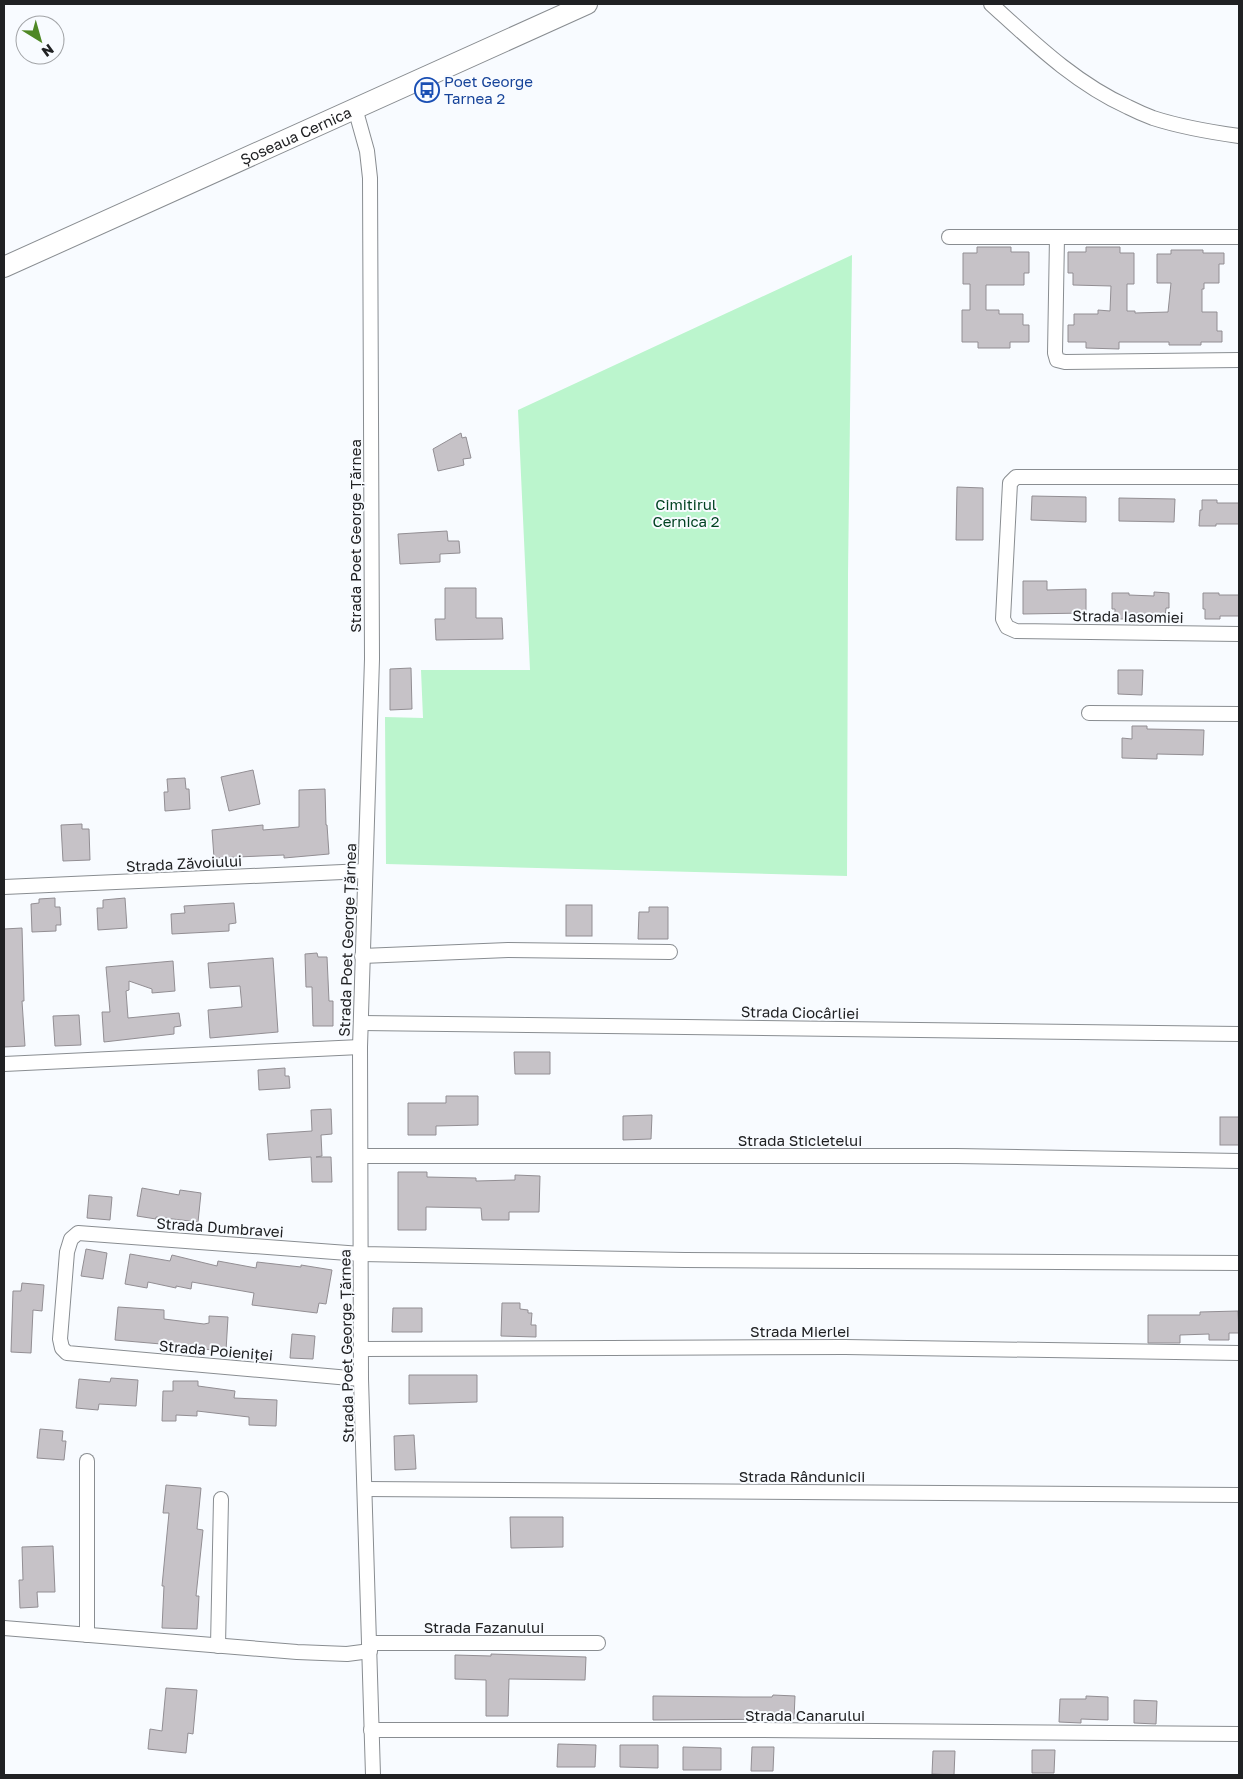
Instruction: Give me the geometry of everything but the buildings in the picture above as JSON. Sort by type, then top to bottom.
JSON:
[{"type":"main road","name":"Șoseaua Cernica","points":[[4,267],[587,4]]},
{"type":"street","points":[[991,4],[1042,51],[1106,97],[1152,118],[1207,131],[1239,136]]},
{"type":"street","name":"Strada Poet George Țărnea","points":[[355,108],[367,151],[370,178],[372,659],[360,1047],[361,1379],[373,1775]]},
{"type":"street","points":[[949,237],[1239,237]]},
{"type":"street","points":[[1057,238],[1055,353],[1057,360],[1065,362],[1239,360]]},
{"type":"street","name":"Strada Iasomiei","points":[[1239,477],[1016,476],[1010,483],[1003,619],[1007,628],[1016,631],[1239,634]]},
{"type":"street","points":[[1089,712],[1239,714]]},
{"type":"street","name":"Strada Zăvoiului","points":[[4,887],[365,871]]},
{"type":"street","points":[[362,956],[508,950],[670,952]]},
{"type":"street","name":"Strada Ciocârliei","points":[[361,1023],[1239,1034]]},
{"type":"street","points":[[4,1064],[360,1047]]},
{"type":"street","name":"Strada Sticletelui","points":[[361,1156],[956,1156],[1239,1161]]},
{"type":"street","name":"Strada Dumbravei","points":[[67,1353],[62,1348],[60,1339],[67,1252],[71,1239],[78,1233],[361,1254],[694,1260],[1239,1263]]},
{"type":"street","name":"Strada Mierlei","points":[[361,1349],[845,1347],[1239,1353]]},
{"type":"street","name":"Strada Poieniței","points":[[67,1353],[361,1379]]},
{"type":"street","points":[[87,1461],[87,1635]]},
{"type":"street","name":"Strada Rândunicii","points":[[365,1489],[1239,1495]]},
{"type":"street","points":[[218,1646],[221,1499]]},
{"type":"street","name":"Strada Fazanului","points":[[4,1628],[297,1652],[347,1654],[370,1647],[598,1643]]},
{"type":"street","name":"Strada Canarului","points":[[371,1730],[755,1730],[1239,1734]]},
{"type":"green space","name":"Cimitirul Cernica 2","points":[[852,255],[847,876],[386,864],[385,717],[423,718],[421,670],[530,670],[518,410]]},
{"type":"place","name":"Poet George Tarnea 2","points":[[427,90]]}]
